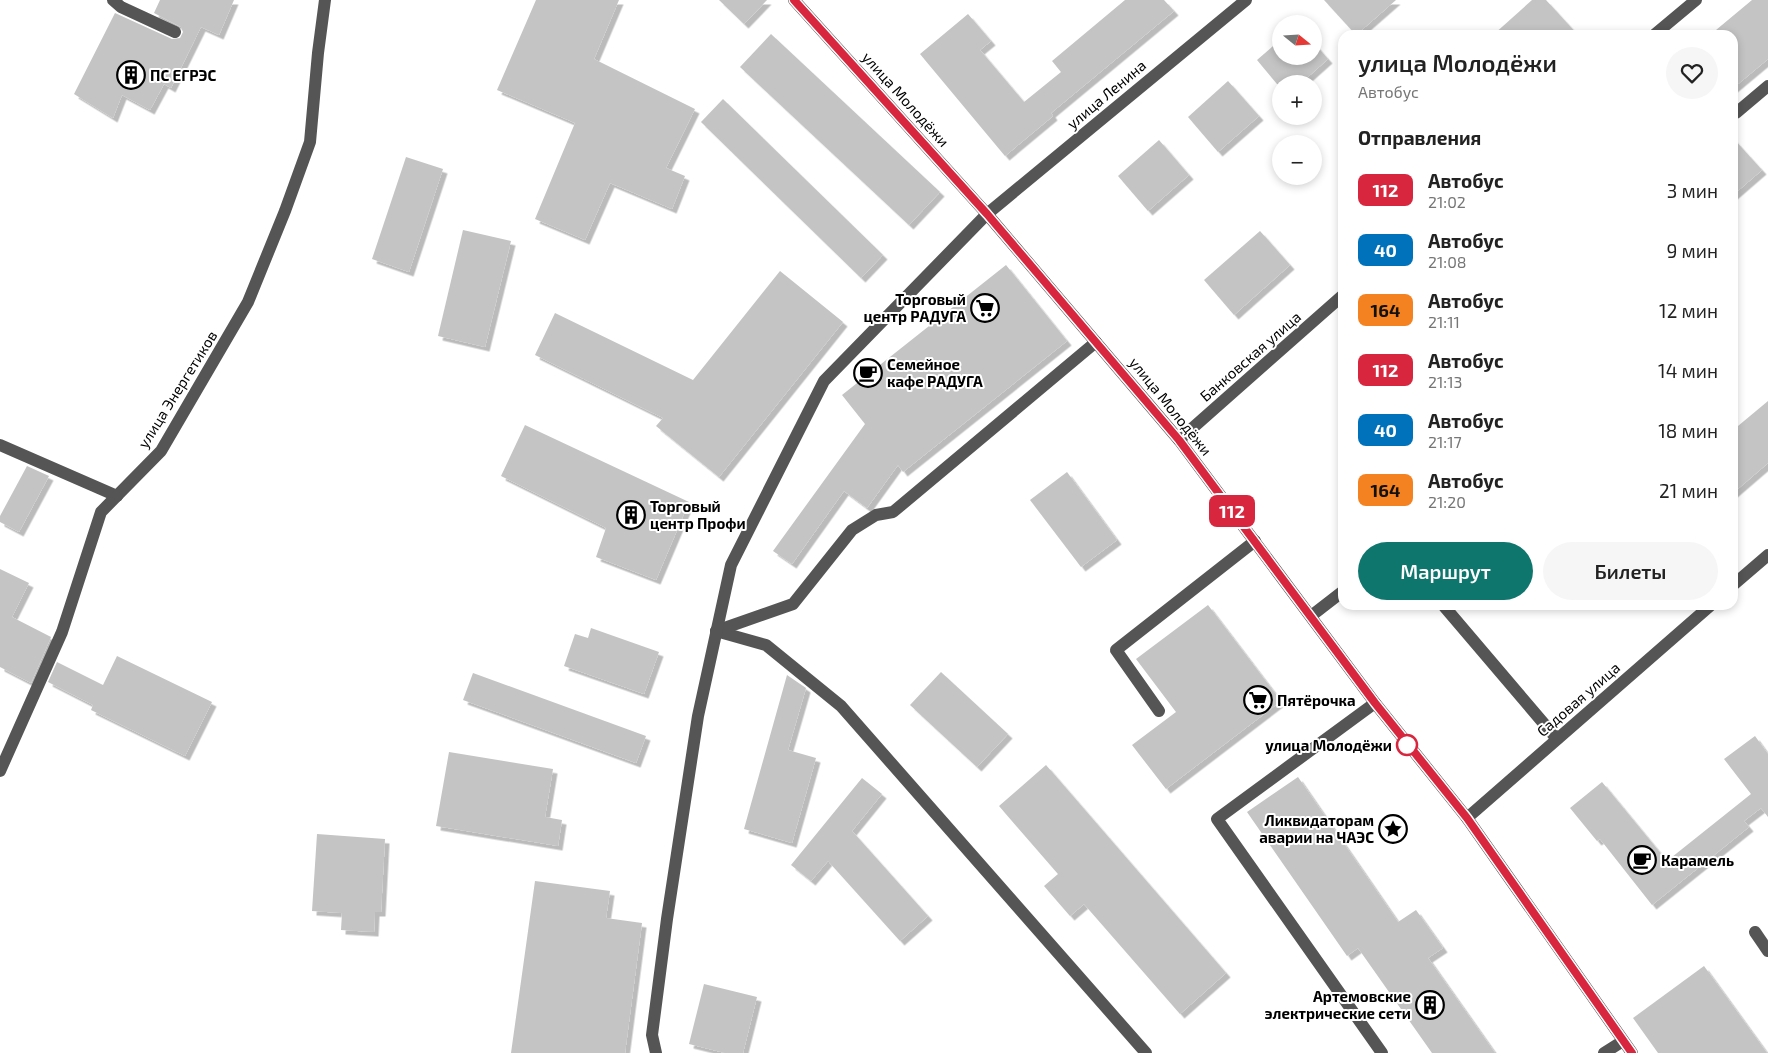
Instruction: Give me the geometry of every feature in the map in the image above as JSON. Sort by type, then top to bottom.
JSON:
[{"type":"street","points":[[113,0],[121,7],[175,32]]},
{"type":"street","name":"улица Энергетиков","points":[[0,771],[62,632],[101,512],[162,451],[248,302],[285,211],[310,142],[325,0]]},
{"type":"street","name":"улица Молодёжи","points":[[794,0],[987,214],[1179,440],[1375,703],[1467,818],[1632,1053]]},
{"type":"street","name":"улица Ленина","points":[[656,1053],[652,1035],[666,919],[698,716],[730,565],[824,381],[987,214],[1246,0]]},
{"type":"street","points":[[1660,30],[1696,0]]},
{"type":"street","points":[[1667,24],[1671,30]]},
{"type":"street","points":[[1738,111],[1768,86]]},
{"type":"street","name":"Банковская улица","points":[[1179,440],[1338,300]]},
{"type":"street","points":[[716,631],[793,604],[852,530],[876,515],[893,512],[1096,342]]},
{"type":"street","points":[[0,445],[117,496]]},
{"type":"street","points":[[1160,711],[1116,650],[1255,541]]},
{"type":"street","points":[[1738,581],[1768,555]]},
{"type":"street","points":[[1311,616],[1338,595]]},
{"type":"street","points":[[1447,610],[1557,740]]},
{"type":"street","name":"Садовая улица","points":[[1467,818],[1705,610]]},
{"type":"street","points":[[716,631],[766,645],[842,706],[1146,1053]]},
{"type":"street","points":[[1375,703],[1217,819],[1382,1053]]},
{"type":"street","points":[[1755,932],[1768,951]]},
{"type":"street","points":[[1604,1053],[1623,1041]]},
{"type":"building","name":"ПС ЕГРЭС","points":[[160,0],[234,0],[219,35],[201,27],[171,88],[164,84],[150,110],[122,95],[113,118],[74,94],[115,13],[172,39],[180,38],[183,32],[181,27],[154,13]]},
{"type":"building","points":[[536,0],[619,0],[594,59],[695,109],[666,168],[685,176],[672,209],[610,183],[585,240],[535,219],[575,123],[497,90]]},
{"type":"building","points":[[719,0],[767,0],[744,24]]},
{"type":"building","points":[[1125,0],[1164,0],[1174,11],[1051,113],[1053,116],[1005,156],[920,54],[968,14],[991,41],[980,50],[1024,102],[1061,72],[1052,61]]},
{"type":"building","points":[[1324,0],[1396,0],[1362,30],[1351,30]]},
{"type":"building","points":[[1532,0],[1546,0],[1573,30],[1499,30]]},
{"type":"building","points":[[1752,0],[1768,0],[1768,59],[1738,84],[1738,30],[1716,30]]},
{"type":"building","points":[[771,34],[940,192],[909,225],[740,67]]},
{"type":"building","points":[[1272,47],[1272,65],[1321,65],[1310,75],[1272,75],[1272,78],[1257,60]]},
{"type":"building","points":[[1322,52],[1328,59],[1322,64]]},
{"type":"building","points":[[1228,81],[1259,116],[1218,152],[1188,117]]},
{"type":"building","points":[[723,99],[883,255],[861,278],[701,122]]},
{"type":"building","points":[[1159,140],[1189,175],[1148,211],[1118,176]]},
{"type":"building","points":[[1738,144],[1762,170],[1738,191]]},
{"type":"building","points":[[406,157],[443,169],[409,272],[372,259]]},
{"type":"building","points":[[463,230],[511,241],[485,347],[438,336]]},
{"type":"building","points":[[1260,231],[1290,265],[1234,315],[1204,280]]},
{"type":"building","points":[[1006,265],[1067,341],[903,472],[898,465],[867,508],[844,491],[792,564],[773,551],[865,424],[842,395]]},
{"type":"building","points":[[780,271],[843,322],[719,477],[656,426],[663,418],[535,355],[555,313],[693,380]]},
{"type":"building","points":[[1768,401],[1768,463],[1738,489],[1738,426]]},
{"type":"building","name":"Торговый центр Профи","points":[[525,425],[689,502],[656,580],[596,557],[606,528],[501,476]]},
{"type":"building","points":[[27,466],[49,476],[19,532],[0,522],[0,516]]},
{"type":"building","points":[[1067,472],[1117,540],[1081,567],[1030,500]]},
{"type":"building","points":[[0,569],[29,583],[12,617],[51,637],[31,683],[0,667]]},
{"type":"building","points":[[1208,605],[1281,701],[1166,789],[1132,745],[1176,712],[1136,659]]},
{"type":"building","points":[[591,628],[659,652],[644,694],[564,666],[575,634],[588,638]]},
{"type":"building","points":[[117,656],[212,702],[185,756],[91,710],[93,705],[48,682],[57,662],[103,685]]},
{"type":"building","points":[[941,672],[1008,734],[977,767],[910,705]]},
{"type":"building","points":[[473,673],[646,736],[636,763],[463,700]]},
{"type":"building","points":[[787,675],[806,688],[788,750],[816,758],[792,843],[744,829]]},
{"type":"building","points":[[1755,736],[1768,754],[1768,817],[1761,808],[1744,821],[1749,827],[1652,905],[1600,839],[1597,841],[1570,808],[1602,782],[1667,861],[1751,794],[1724,759]]},
{"type":"building","points":[[449,752],[553,769],[545,817],[562,820],[558,846],[436,826]]},
{"type":"building","points":[[1046,765],[1226,973],[1180,1014],[1084,904],[1070,916],[1044,886],[1058,874],[999,806]]},
{"type":"building","points":[[1298,777],[1398,922],[1416,910],[1443,948],[1428,958],[1495,1053],[1432,1053],[1358,948],[1347,956],[1247,812]]},
{"type":"building","points":[[862,778],[882,794],[852,831],[928,916],[900,941],[828,861],[811,881],[791,865]]},
{"type":"building","points":[[317,834],[385,839],[381,912],[375,912],[374,932],[341,930],[342,913],[312,911]]},
{"type":"building","points":[[535,881],[610,891],[606,918],[642,923],[625,1053],[511,1053]]},
{"type":"building","points":[[1704,966],[1767,1053],[1658,1053],[1633,1018]]},
{"type":"building","points":[[704,984],[757,997],[743,1053],[725,1053],[689,1044]]},
{"type":"bus line","name":"112","points":[[794,0],[987,214],[1179,440],[1375,703],[1467,818],[1632,1053]]},
{"type":"place","name":"ПС ЕГРЭС","points":[[131,75]]},
{"type":"place","name":"Торговый центр РАДУГА","points":[[985,308]]},
{"type":"place","name":"Семейное кафе РАДУГА","points":[[868,373]]},
{"type":"place","name":"Торговый центр Профи","points":[[631,515]]},
{"type":"place","name":"Пятёрочка","points":[[1258,700]]},
{"type":"place","name":"улица Молодёжи","points":[[1407,745]]},
{"type":"place","name":"Ликвидаторам аварии на ЧАЭС","points":[[1393,829]]},
{"type":"place","name":"Карамель","points":[[1642,860]]},
{"type":"place","name":"Артемовские электрические сети","points":[[1430,1005]]}]
